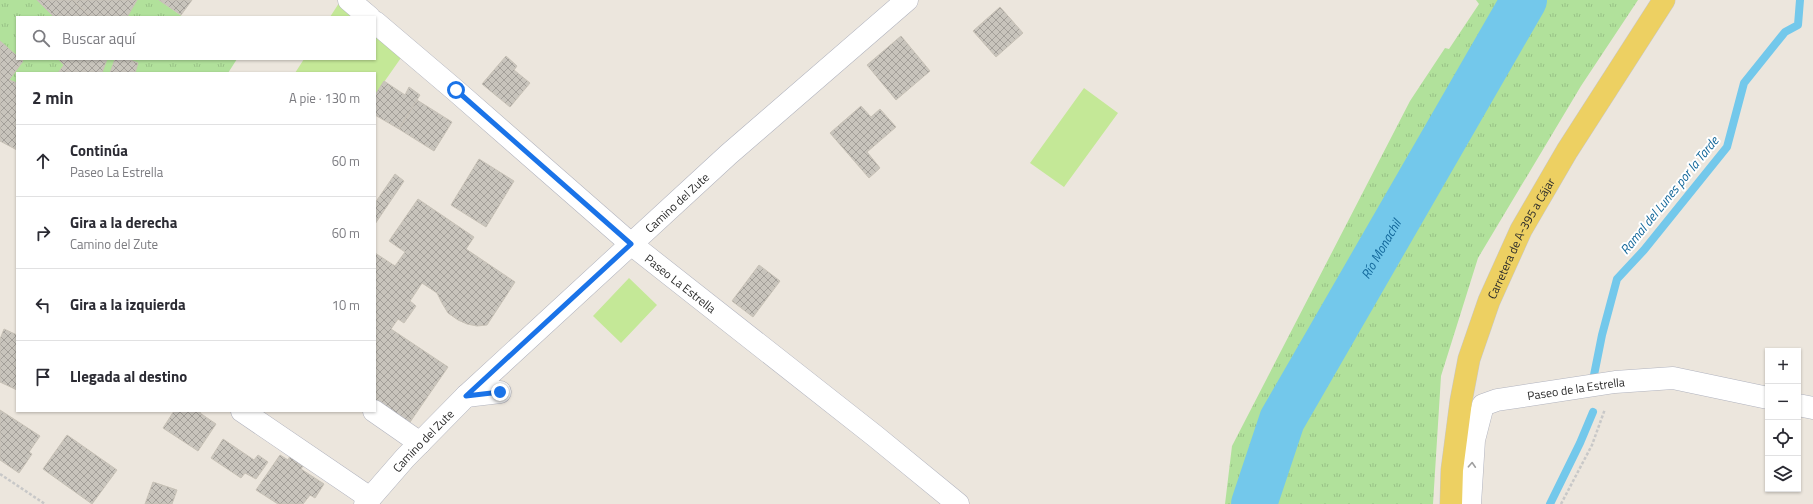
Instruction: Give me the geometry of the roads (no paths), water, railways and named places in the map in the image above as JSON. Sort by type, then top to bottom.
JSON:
[{"type":"main road","name":"Carretera de A-395 a Cájar","points":[[1451,504],[1452,470],[1461,401],[1469,359],[1490,301],[1521,230],[1567,151],[1664,0]]},
{"type":"street","points":[[349,0],[369,16]]},
{"type":"street","name":"Camino del Zute","points":[[243,412],[368,501],[398,453],[420,443],[466,396],[729,154],[907,0]]},
{"type":"street","name":"Paseo La Estrella","points":[[376,23],[456,90],[631,244],[862,426],[958,504]]},
{"type":"street","name":"Paseo de la Estrella","points":[[1470,504],[1474,440],[1483,405],[1497,400],[1615,382],[1673,378],[1765,397]]},
{"type":"street","points":[[466,396],[500,392]]},
{"type":"street","points":[[1801,406],[1813,408]]},
{"type":"street","points":[[375,412],[420,443]]},
{"type":"waterway","name":"Río Monachil","points":[[1254,504],[1282,420],[1524,0]]},
{"type":"waterway","name":"Ramal del Lunes por la Tarde","points":[[1594,375],[1602,335],[1617,279],[1644,250],[1727,147],[1744,83],[1785,32],[1798,25],[1800,0]]},
{"type":"waterway","name":"Ramal del Lunes por la Tarde","points":[[1550,504],[1580,443],[1593,412]]}]
